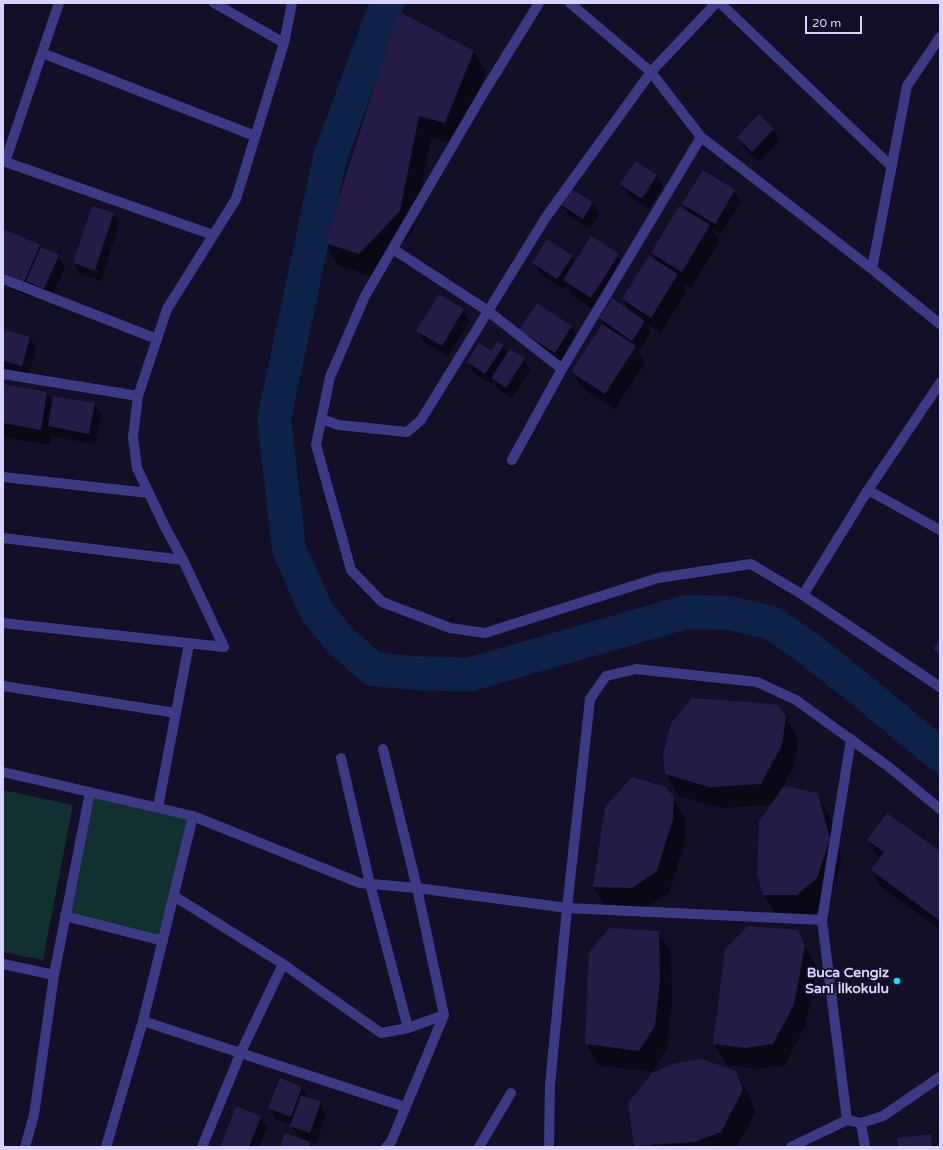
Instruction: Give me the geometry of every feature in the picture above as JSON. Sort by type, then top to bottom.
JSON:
[{"type":"street","points":[[59,3],[4,162],[213,235]]},
{"type":"street","points":[[214,3],[284,43]]},
{"type":"street","points":[[3,623],[224,647],[137,468],[133,437],[138,396],[167,309],[236,199],[284,43],[292,3]]},
{"type":"street","points":[[539,3],[484,92],[365,296],[330,377],[316,445],[351,570],[382,602],[450,628],[485,633],[658,578],[751,564],[803,595],[940,687]]},
{"type":"street","points":[[570,3],[651,72],[701,137],[872,269],[940,324]]},
{"type":"street","points":[[321,420],[340,425],[407,432],[422,420],[546,217],[651,72],[716,3]]},
{"type":"street","points":[[720,3],[891,166]]},
{"type":"street","points":[[872,269],[907,86],[940,38]]},
{"type":"street","points":[[42,53],[255,136]]},
{"type":"street","points":[[512,460],[562,368],[701,137]]},
{"type":"street","points":[[393,249],[488,311],[562,368]]},
{"type":"street","points":[[3,279],[157,339]]},
{"type":"street","points":[[3,374],[138,396]]},
{"type":"street","points":[[803,595],[868,490],[940,383]]},
{"type":"street","points":[[3,477],[149,493]]},
{"type":"street","points":[[868,490],[940,530]]},
{"type":"street","points":[[3,538],[183,560]]},
{"type":"street","points":[[158,807],[189,644]]},
{"type":"street","points":[[549,1147],[550,1085],[566,908],[590,699],[606,676],[636,669],[757,682],[796,700],[851,738],[940,809]]},
{"type":"street","points":[[3,686],[176,713]]},
{"type":"street","points":[[847,1120],[822,920],[851,738]]},
{"type":"street","points":[[382,749],[417,888],[444,1015],[391,1142],[386,1147]]},
{"type":"street","points":[[340,758],[370,884],[408,1028]]},
{"type":"street","points":[[3,772],[193,816],[360,883],[417,888],[566,908],[822,920]]},
{"type":"street","points":[[25,1147],[34,1115],[54,975],[90,792]]},
{"type":"street","points":[[106,1147],[143,1021],[193,816]]},
{"type":"street","points":[[174,896],[283,964],[381,1033],[408,1028],[444,1015]]},
{"type":"street","points":[[65,916],[163,941]]},
{"type":"street","points":[[3,964],[54,975]]},
{"type":"street","points":[[203,1147],[241,1052],[283,964]]},
{"type":"street","points":[[143,1021],[241,1052],[405,1108]]},
{"type":"street","points":[[791,1147],[847,1120],[861,1123],[883,1116],[940,1077]]},
{"type":"street","points":[[478,1147],[511,1093]]},
{"type":"street","points":[[861,1123],[865,1147]]},
{"type":"green space","points":[[3,790],[73,805],[43,960],[3,952]]},
{"type":"green space","points":[[90,792],[193,816],[163,941],[65,916]]},
{"type":"building","points":[[398,11],[474,51],[445,123],[419,116],[400,211],[359,254],[325,243]]},
{"type":"building","points":[[759,114],[774,129],[752,152],[737,137]]},
{"type":"building","points":[[636,161],[657,175],[642,199],[620,184]]},
{"type":"building","points":[[703,170],[735,190],[715,224],[682,204]]},
{"type":"building","points":[[571,189],[593,202],[583,219],[561,205]]},
{"type":"building","points":[[92,206],[114,213],[95,270],[73,263]]},
{"type":"building","points":[[679,206],[710,225],[682,272],[651,253]]},
{"type":"building","points":[[3,229],[40,245],[24,282],[3,273]]},
{"type":"building","points":[[591,236],[619,254],[591,298],[563,280]]},
{"type":"building","points":[[547,239],[573,256],[557,279],[532,263]]},
{"type":"building","points":[[41,247],[59,255],[44,289],[26,281]]},
{"type":"building","points":[[649,256],[678,274],[651,318],[622,299]]},
{"type":"building","points":[[439,294],[464,309],[442,346],[416,331]]},
{"type":"building","points":[[612,298],[645,321],[632,341],[599,318]]},
{"type":"building","points":[[537,303],[572,326],[555,353],[519,330]]},
{"type":"building","points":[[602,324],[636,346],[605,394],[571,372]]},
{"type":"building","points":[[6,330],[30,337],[22,366],[3,361],[3,342]]},
{"type":"building","points":[[497,341],[504,345],[485,374],[467,362],[479,343],[492,351]]},
{"type":"building","points":[[510,349],[525,358],[506,388],[491,378]]},
{"type":"building","points":[[3,384],[47,392],[41,430],[3,423]]},
{"type":"building","points":[[53,396],[95,403],[89,434],[48,426]]},
{"type":"building","points":[[940,639],[940,654],[933,649]]},
{"type":"building","points":[[692,698],[777,705],[786,716],[782,745],[761,784],[709,787],[665,774],[663,755],[671,723]]},
{"type":"building","points":[[632,777],[666,787],[674,797],[673,819],[657,871],[632,888],[593,887],[605,807]]},
{"type":"building","points":[[784,786],[818,793],[830,839],[817,878],[797,895],[763,895],[757,874],[759,821]]},
{"type":"building","points":[[887,813],[940,851],[940,921],[871,870],[884,852],[867,840]]},
{"type":"building","points":[[748,926],[798,930],[805,945],[794,1005],[773,1044],[745,1048],[713,1044],[725,949]]},
{"type":"building","points":[[610,928],[659,931],[660,981],[655,1026],[639,1051],[585,1044],[589,952]]},
{"type":"building","points":[[702,1059],[736,1071],[743,1090],[721,1132],[694,1142],[634,1146],[628,1103],[652,1073],[672,1064]]},
{"type":"building","points":[[280,1078],[302,1087],[291,1117],[268,1108]]},
{"type":"building","points":[[301,1095],[321,1102],[310,1133],[290,1126]]},
{"type":"building","points":[[236,1106],[261,1116],[249,1147],[220,1147]]},
{"type":"building","points":[[285,1133],[311,1142],[309,1147],[280,1147]]},
{"type":"building","points":[[931,1134],[932,1147],[898,1147],[897,1138]]},
{"type":"waterway","points":[[387,3],[330,157],[274,419],[289,549],[317,612],[340,640],[373,669],[414,673],[468,675],[686,612],[729,613],[772,623],[805,646],[855,685],[940,755]]},
{"type":"place","name":"Buca Cengiz Sani İlkokulu","points":[[897,981]]}]
